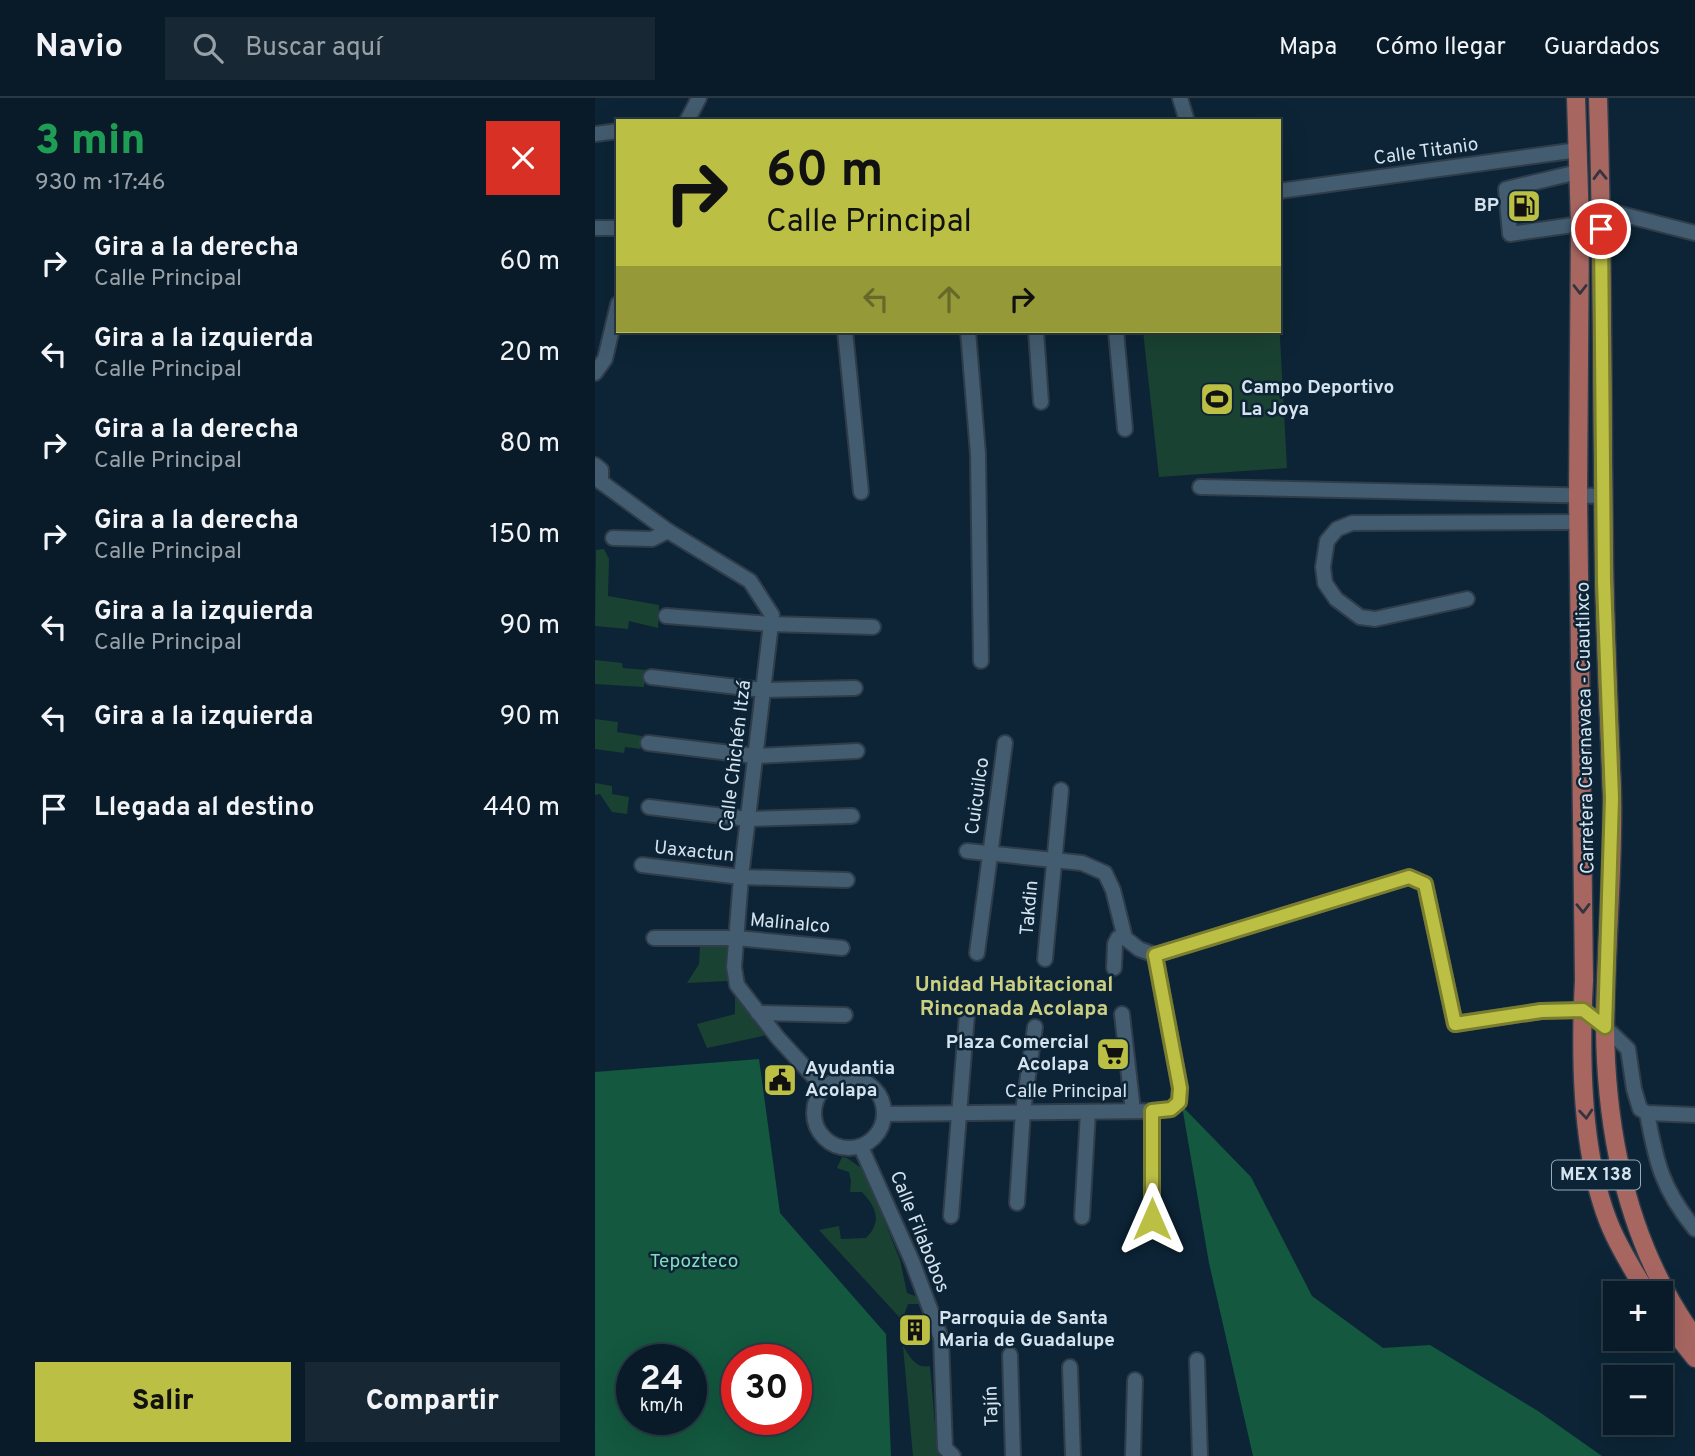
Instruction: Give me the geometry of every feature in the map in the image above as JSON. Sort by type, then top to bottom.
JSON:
[{"type":"main road","name":"Carretera Cuernavaca - Cuautlixco","points":[[1576,98],[1580,224],[1582,1046],[1588,1134],[1601,1199],[1610,1226],[1640,1281]]},
{"type":"main road","name":"Carretera Cuernavaca - Cuautlixco","points":[[1598,98],[1611,853],[1605,1027],[1611,1126],[1622,1184],[1655,1271],[1669,1299],[1695,1338]]},
{"type":"main road","points":[[1583,854],[1611,853]]},
{"type":"main road","points":[[1673,1330],[1695,1358]]},
{"type":"street","points":[[686,119],[699,98]]},
{"type":"street","points":[[1180,98],[1186,119]]},
{"type":"street","points":[[595,134],[616,131]]},
{"type":"street","name":"Calle Titanio","points":[[1281,191],[1578,150]]},
{"type":"street","points":[[1578,172],[1506,189],[1510,234],[1580,224]]},
{"type":"street","points":[[1601,209],[1695,233]]},
{"type":"street","points":[[595,228],[616,228]]},
{"type":"street","points":[[595,373],[605,359],[616,312]]},
{"type":"street","points":[[845,333],[861,492]]},
{"type":"street","points":[[968,333],[978,454],[981,661]]},
{"type":"street","points":[[1036,333],[1041,402]]},
{"type":"street","points":[[1116,333],[1125,429]]},
{"type":"street","name":"Calle Chichén Itzá","points":[[595,465],[601,470],[598,484],[750,581],[772,615],[741,877],[734,967],[737,985],[824,1088]]},
{"type":"street","points":[[1200,487],[1604,496]]},
{"type":"street","points":[[1467,599],[1375,619],[1360,617],[1336,598],[1325,583],[1323,567],[1327,541],[1337,529],[1352,523],[1579,522]]},
{"type":"street","points":[[613,538],[652,539],[668,531]]},
{"type":"street","points":[[666,616],[770,624],[873,627]]},
{"type":"street","points":[[651,677],[764,691],[855,688]]},
{"type":"street","points":[[648,743],[755,756],[857,751]]},
{"type":"street","name":"Cuicuilco","points":[[977,953],[1005,743]]},
{"type":"street","name":"Takdin","points":[[1045,959],[1061,790]]},
{"type":"street","points":[[649,807],[748,819],[852,816]]},
{"type":"street","points":[[967,851],[1082,863],[1105,873],[1113,890],[1125,938],[1139,949],[1155,955],[1409,877],[1425,884],[1455,1024],[1541,1011],[1583,1010],[1605,1027],[1628,1049],[1634,1089],[1644,1111],[1661,1175],[1695,1229]]},
{"type":"street","name":"Uaxactun","points":[[642,865],[741,877],[847,880]]},
{"type":"street","name":"Malinalco","points":[[654,938],[736,938],[842,948]]},
{"type":"street","points":[[1114,968],[1115,944],[1118,938],[1125,938]]},
{"type":"street","name":"Calle Principal","points":[[885,1114],[1171,1109],[1179,1102],[1180,1088],[1155,955]]},
{"type":"street","points":[[758,1013],[845,1016]]},
{"type":"street","points":[[951,1216],[967,1014]]},
{"type":"street","points":[[1122,1014],[1133,1111]]},
{"type":"street","points":[[1017,1203],[1023,1111],[1035,1027]]},
{"type":"street","points":[[855,1078],[870,1084],[881,1097],[885,1114],[882,1128],[874,1139],[861,1147],[846,1149],[831,1143],[819,1132],[814,1117],[816,1101],[824,1088],[838,1079],[855,1078]]},
{"type":"street","points":[[1152,1111],[1152,1219]]},
{"type":"street","points":[[1644,1111],[1695,1115]]},
{"type":"street","points":[[1082,1217],[1087,1112]]},
{"type":"street","name":"Calle Filabobos","points":[[861,1147],[912,1261],[941,1338],[945,1448],[953,1456]]},
{"type":"street","name":"Tajín","points":[[1010,1355],[1013,1456]]},
{"type":"street","points":[[1197,1360],[1200,1456]]},
{"type":"street","points":[[1070,1367],[1073,1456]]},
{"type":"street","points":[[1133,1456],[1135,1380]]},
{"type":"green space","name":"Campo Deportivo La Joya","points":[[1143,333],[1280,333],[1287,468],[1159,477]]},
{"type":"green space","points":[[604,549],[609,559],[608,596],[659,605],[658,628],[629,621],[628,629],[595,626],[596,550]]},
{"type":"green space","points":[[595,660],[622,663],[623,668],[646,670],[644,687],[595,684]]},
{"type":"green space","points":[[595,719],[618,722],[617,732],[642,736],[640,749],[625,747],[624,753],[595,749]]},
{"type":"green space","points":[[595,783],[612,786],[612,794],[629,797],[627,814],[612,812],[600,794],[595,795]]},
{"type":"green space","points":[[700,944],[727,947],[727,981],[687,983],[699,964]]},
{"type":"green space","points":[[735,997],[767,1035],[707,1048],[697,1024],[735,1014]]},
{"type":"green space","name":"Tepozteco","points":[[759,1059],[780,1213],[886,1334],[891,1456],[595,1456],[595,1072]]},
{"type":"green space","points":[[1182,1106],[1251,1177],[1312,1296],[1383,1348],[1430,1345],[1538,1411],[1602,1456],[1253,1456],[1209,1263]]},
{"type":"green space","points":[[842,1157],[864,1170],[900,1260],[907,1293],[921,1298],[923,1304],[908,1304],[902,1320],[819,1230],[839,1226],[841,1239],[866,1238],[876,1221],[874,1209],[862,1192],[850,1192],[849,1172],[837,1168]]},
{"type":"green space","points":[[903,1346],[917,1364],[930,1366],[937,1449],[940,1456],[913,1456]]},
{"type":"place","name":"BP","points":[[1524,206]]},
{"type":"place","name":"Campo Deportivo La Joya","points":[[1217,399]]},
{"type":"place","name":"Plaza Comercial Acolapa","points":[[1113,1054]]},
{"type":"place","name":"Ayudantia Acolapa","points":[[780,1080]]},
{"type":"place","name":"Parroquia de Santa Maria de Guadalupe","points":[[915,1330]]},
{"type":"district","name":"Unidad Habitacional Rinconada Acolapa","points":[[1014,997]]},
{"type":"route","points":[[1152,1219],[1152,1111],[1171,1109],[1179,1102],[1180,1088],[1155,955],[1409,877],[1425,884],[1455,1024],[1541,1011],[1583,1010],[1605,1027],[1612,798],[1604,581],[1601,229]]}]
